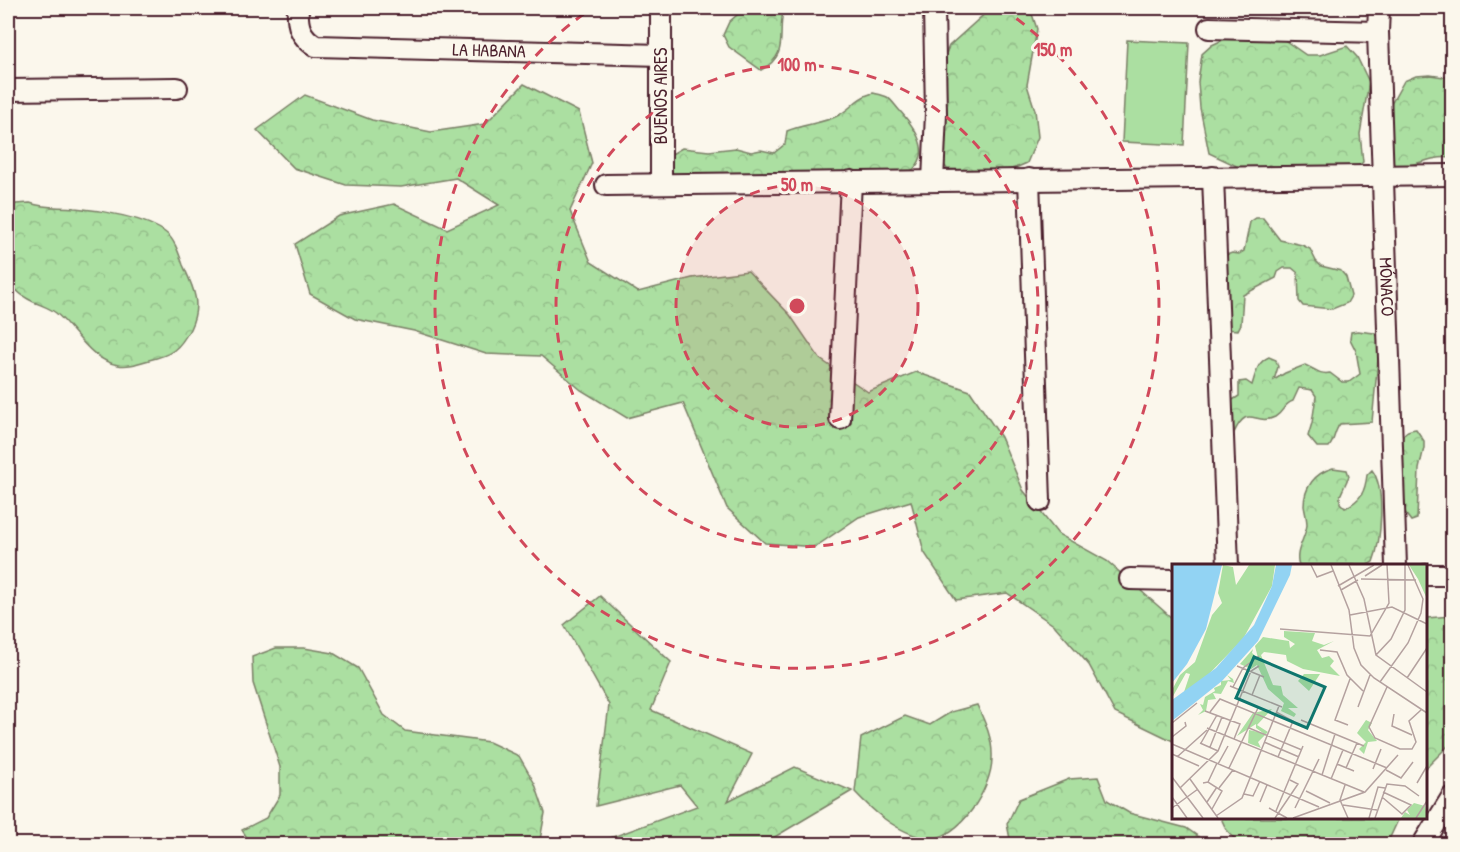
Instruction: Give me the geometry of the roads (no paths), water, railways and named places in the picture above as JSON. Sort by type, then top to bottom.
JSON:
[{"type":"street","name":"LA HABANA","points":[[298,8],[297,24],[307,41],[316,46],[661,55]]},
{"type":"street","name":"BUENOS AIRES","points":[[661,8],[661,184]]},
{"type":"street","points":[[933,181],[936,113],[934,8]]},
{"type":"street","name":"MÓNACO","points":[[1379,8],[1396,564]]},
{"type":"street","points":[[1209,28],[1378,32]]},
{"type":"street","points":[[8,90],[177,88]]},
{"type":"street","points":[[606,184],[1452,174]]},
{"type":"street","points":[[1213,177],[1228,564]]},
{"type":"street","points":[[1029,179],[1040,501]]},
{"type":"street","points":[[840,419],[851,181]]},
{"type":"street","points":[[1427,575],[1452,575]]},
{"type":"street","points":[[1131,579],[1172,580]]},
{"type":"street","points":[[1423,844],[1452,797]]}]
